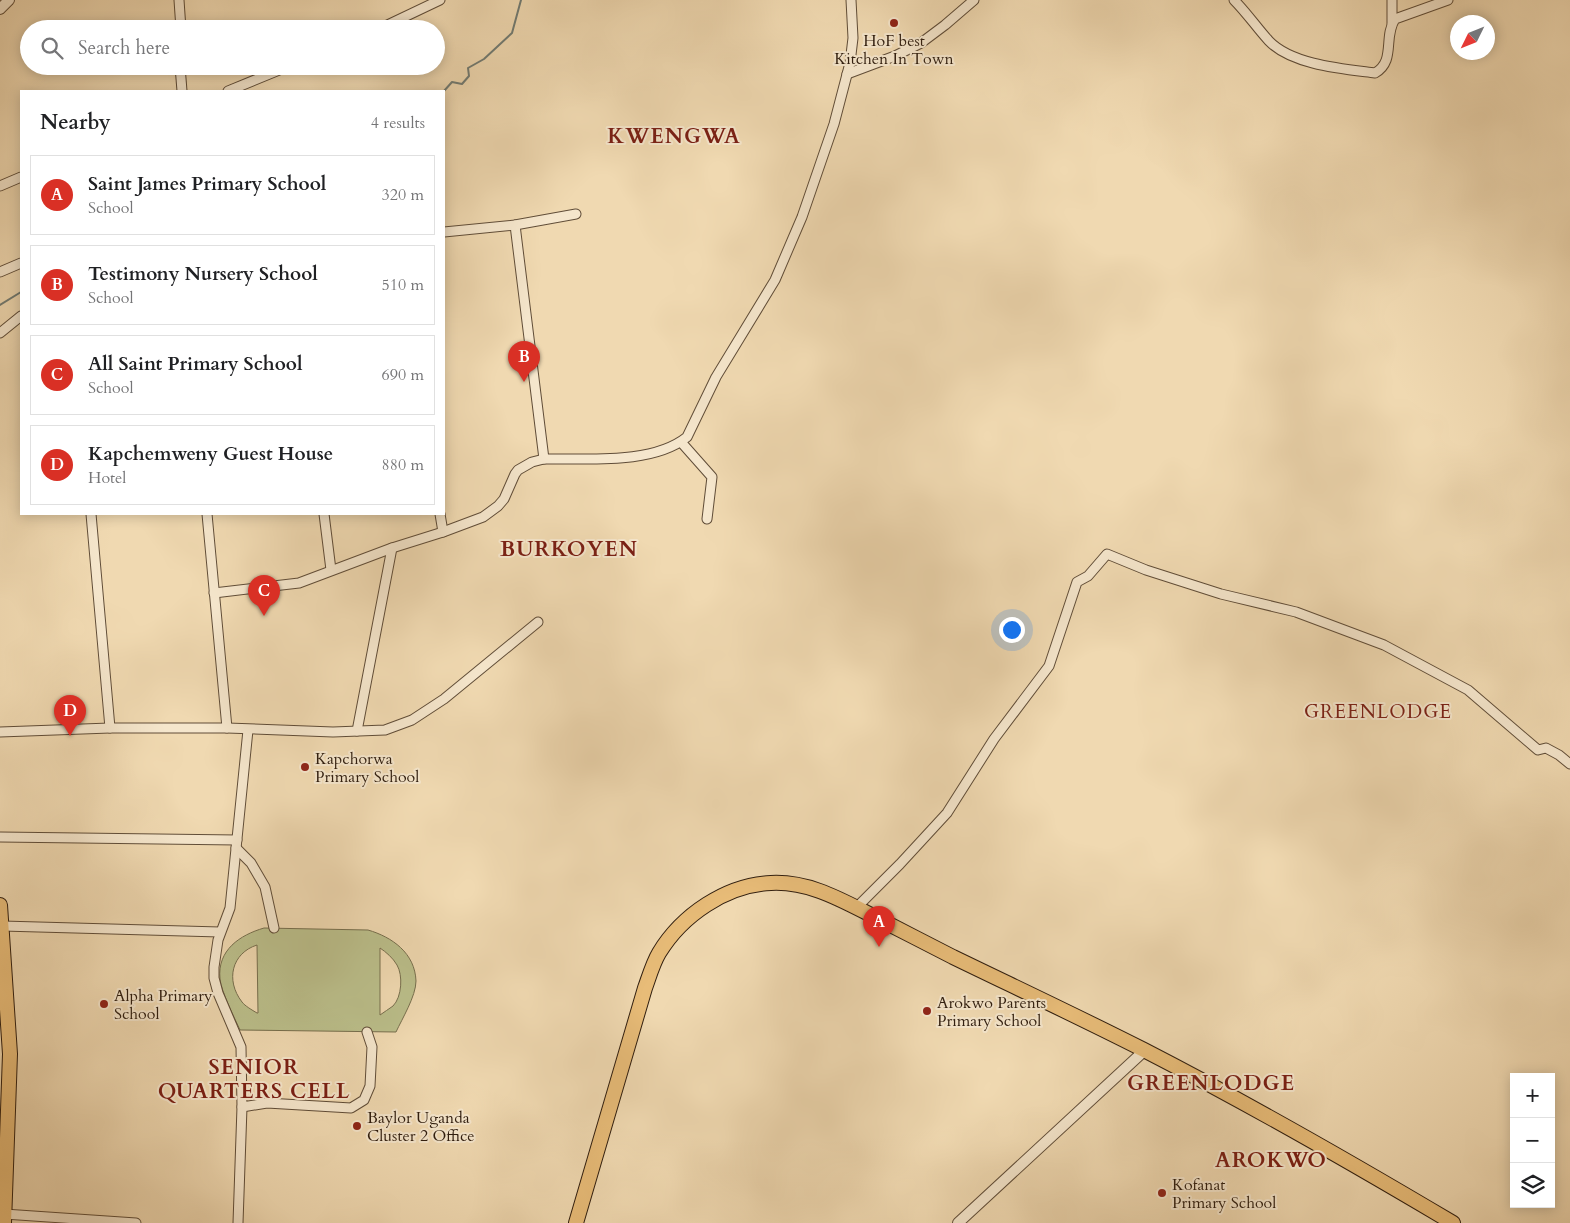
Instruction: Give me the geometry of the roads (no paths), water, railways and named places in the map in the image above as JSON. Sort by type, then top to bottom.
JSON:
[{"type":"main road","points":[[576,1223],[645,988],[658,954],[676,930],[696,912],[722,896],[750,886],[772,883],[808,887],[829,894],[1144,1051],[1329,1150],[1453,1223]]},
{"type":"main road","points":[[0,905],[10,1054],[3,1162],[4,1219]]},
{"type":"street","points":[[0,9],[9,0]]},
{"type":"street","points":[[179,0],[180,20]]},
{"type":"street","points":[[398,20],[440,0]]},
{"type":"street","points":[[214,593],[299,583],[491,513],[504,499],[518,470],[532,462],[544,459],[634,457],[655,452],[681,442],[687,437],[716,377],[775,280],[802,217],[834,124],[847,74],[853,38],[851,0]]},
{"type":"street","points":[[847,74],[894,56],[921,43],[974,0]]},
{"type":"street","points":[[1234,0],[1269,42],[1283,53],[1327,66],[1375,72],[1386,63],[1390,27],[1395,19],[1448,0]]},
{"type":"street","points":[[1392,0],[1392,23]]},
{"type":"street","points":[[181,75],[182,90]]},
{"type":"street","points":[[230,90],[267,75]]},
{"type":"street","points":[[0,186],[20,177]]},
{"type":"street","points":[[445,232],[515,225],[576,214]]},
{"type":"street","points":[[515,225],[544,459]]},
{"type":"street","points":[[0,272],[20,263]]},
{"type":"street","points":[[0,333],[20,317]]},
{"type":"street","points":[[681,442],[712,477],[707,519]]},
{"type":"street","points":[[90,515],[110,728]]},
{"type":"street","points":[[207,515],[227,728]]},
{"type":"street","points":[[324,515],[331,570]]},
{"type":"street","points":[[440,515],[443,532]]},
{"type":"street","points":[[357,731],[392,548]]},
{"type":"street","points":[[856,908],[947,813],[994,739],[1049,666],[1077,582],[1088,576],[1107,554],[1146,570],[1221,594],[1296,612],[1384,645],[1468,690],[1538,750],[1546,748],[1570,764]]},
{"type":"street","points":[[0,732],[110,728],[227,728],[333,732],[385,730],[412,720],[444,699],[538,622]]},
{"type":"street","points":[[238,1223],[242,1107],[241,1046],[218,993],[214,978],[214,968],[220,932],[230,908],[248,730]]},
{"type":"street","points":[[0,837],[237,844]]},
{"type":"street","points":[[237,844],[251,863],[265,888],[274,928]]},
{"type":"street","points":[[2,926],[220,932]]},
{"type":"street","points":[[242,1107],[267,1103],[351,1108],[364,1100],[370,1086],[372,1047],[367,1032]]},
{"type":"street","points":[[958,1223],[1144,1051]]},
{"type":"street","points":[[4,1219],[136,1223]]},
{"type":"waterway","points":[[445,90],[452,82],[462,84],[469,76],[468,68],[484,59],[512,33],[521,0]]},
{"type":"waterway","points":[[0,305],[20,293]]},
{"type":"place","name":"HoF best Kitchen In Town","points":[[894,23]]},
{"type":"place","name":"Testimony Nursery School","points":[[524,382]]},
{"type":"place","name":"All Saint Primary School","points":[[264,616]]},
{"type":"place","name":"Kapchemweny Guest House","points":[[70,736]]},
{"type":"place","name":"Kapchorwa Primary School","points":[[305,767]]},
{"type":"place","name":"Saint James Primary School","points":[[879,947]]},
{"type":"place","name":"Alpha Primary School","points":[[104,1004]]},
{"type":"place","name":"Arokwo Parents Primary School","points":[[927,1011]]},
{"type":"place","name":"Baylor Uganda Cluster 2 Office","points":[[357,1126]]},
{"type":"place","name":"Kofanat Primary School","points":[[1162,1193]]},
{"type":"district","name":"KWENGWA","points":[[674,136]]},
{"type":"district","name":"BURKOYEN","points":[[569,549]]},
{"type":"district","name":"GREENLODGE","points":[[1378,711]]},
{"type":"district","name":"SENIOR QUARTERS CELL","points":[[254,1079]]},
{"type":"district","name":"GREENLODGE","points":[[1211,1083]]},
{"type":"district","name":"AROKWO","points":[[1271,1160]]}]
